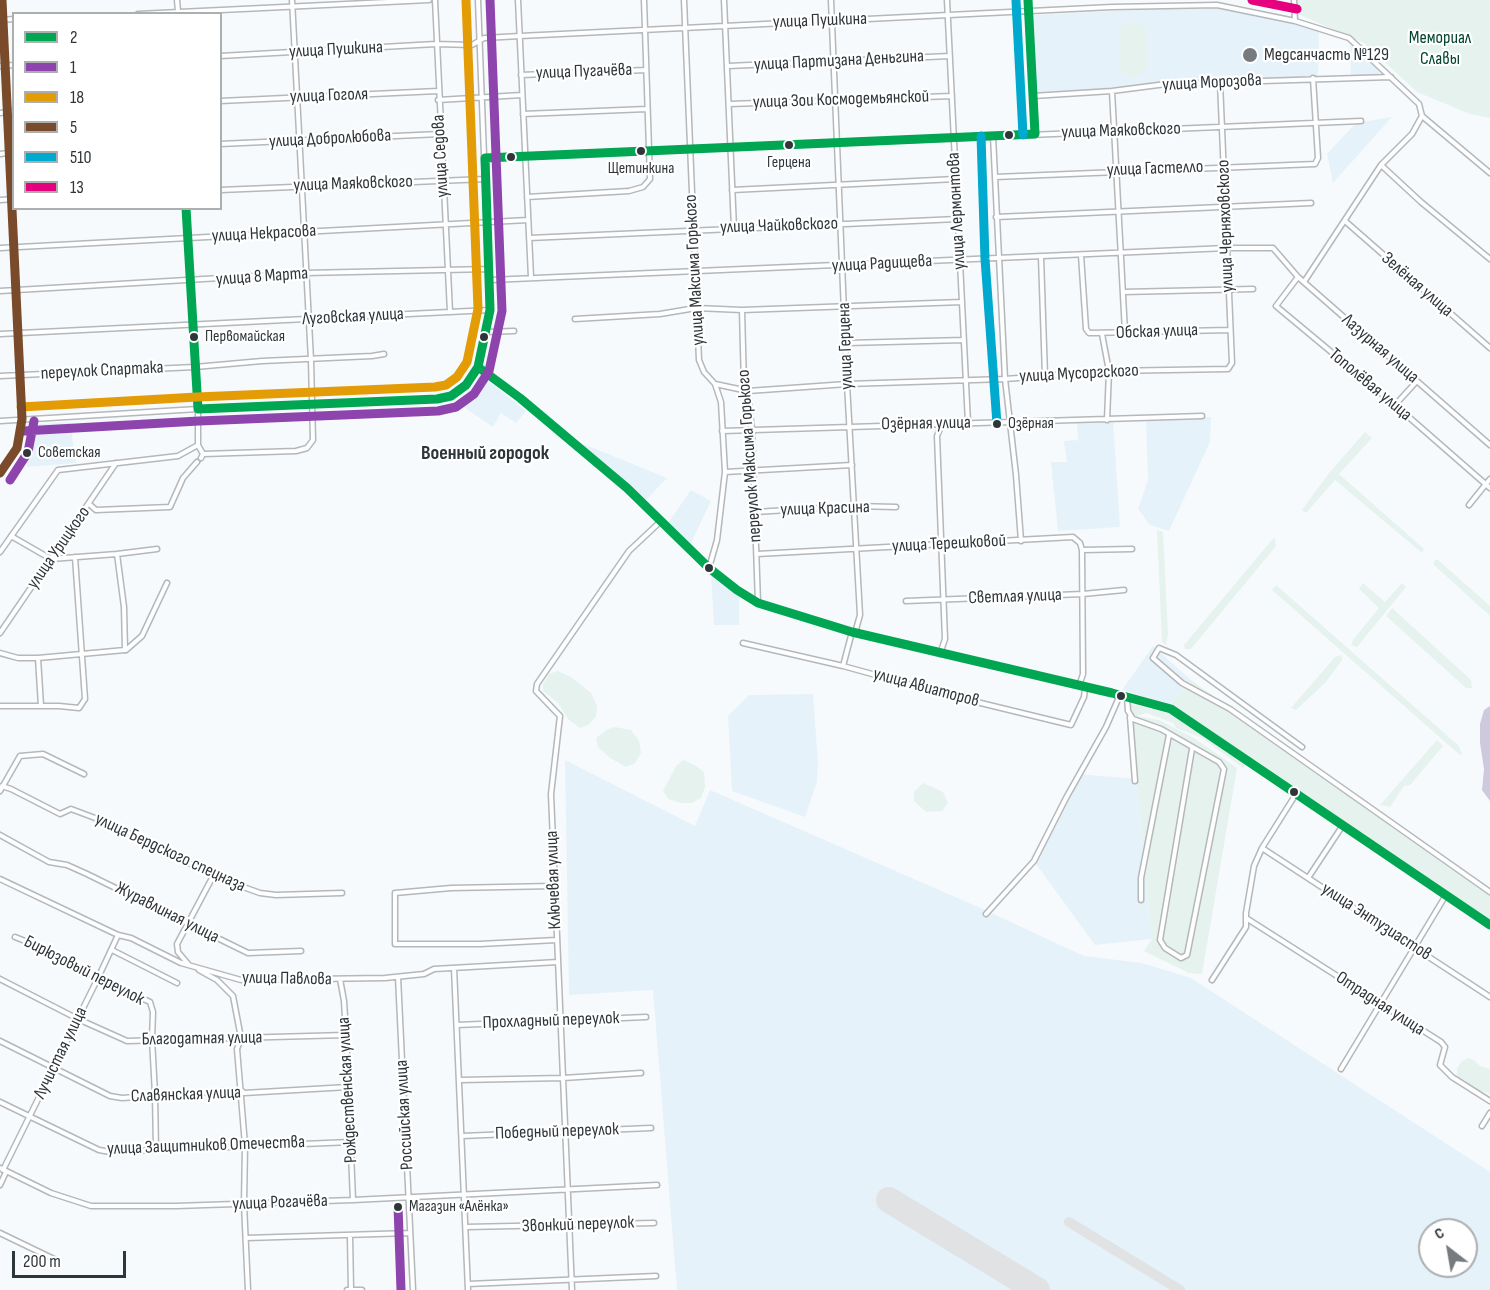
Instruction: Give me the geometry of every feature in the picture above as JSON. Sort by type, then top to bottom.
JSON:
[{"type":"street","points":[[0,200],[12,199],[11,153],[2,66],[2,0]]},
{"type":"street","points":[[177,0],[178,12],[429,0]]},
{"type":"street","points":[[89,504],[96,510],[170,507],[183,478],[200,458],[296,451],[307,448],[313,440],[311,360],[292,0]]},
{"type":"street","name":"улица Седова","points":[[435,0],[438,100],[450,312]]},
{"type":"street","points":[[0,421],[444,398],[458,392],[466,385],[478,367],[490,310],[478,0]]},
{"type":"street","points":[[518,0],[531,277]]},
{"type":"street","points":[[527,197],[637,190],[650,180],[644,0]]},
{"type":"street","name":"улица Максима Горького","points":[[684,0],[699,360],[704,372],[715,384],[721,402],[725,472],[717,540],[709,568]]},
{"type":"street","points":[[724,0],[734,228]]},
{"type":"street","name":"улица Герцена","points":[[831,0],[847,384],[860,615],[843,666]]},
{"type":"street","name":"улица Лермонтова","points":[[947,0],[968,423]]},
{"type":"street","points":[[1028,0],[1035,134]]},
{"type":"street","points":[[1111,0],[1112,8]]},
{"type":"street","points":[[1294,0],[1295,21]]},
{"type":"street","name":"улица Пушкина","points":[[222,56],[436,44],[472,45],[484,38],[685,27],[1217,5],[1295,21],[1349,38],[1392,76],[1419,104],[1422,116],[1490,173]]},
{"type":"street","name":"улица Партизана Деньгина","points":[[728,66],[950,56]]},
{"type":"street","name":"улица Пугачёва","points":[[521,75],[646,70]]},
{"type":"street","name":"улица Морозова","points":[[1033,96],[1112,91],[1166,84],[1392,76]]},
{"type":"street","points":[[1313,78],[1316,123]]},
{"type":"street","name":"улица Черняховского","points":[[1220,82],[1232,363],[1228,369]]},
{"type":"street","name":"улица Гоголя","points":[[222,101],[438,91]]},
{"type":"street","points":[[1112,91],[1116,131],[1125,332]]},
{"type":"street","points":[[438,100],[522,95]]},
{"type":"street","name":"улица Зои Космодемьянской","points":[[730,104],[951,96]]},
{"type":"street","points":[[523,114],[647,109]]},
{"type":"street","points":[[0,113],[12,111]]},
{"type":"street","points":[[1304,282],[1381,165],[1412,134],[1422,116]]},
{"type":"street","name":"улица Маяковского","points":[[485,158],[1361,121]]},
{"type":"street","name":"улица Гастелло","points":[[994,177],[1315,164],[1318,158],[1316,123]]},
{"type":"street","name":"улица Добролюбова","points":[[222,144],[440,134]]},
{"type":"street","points":[[993,136],[997,258],[1005,379],[1021,541]]},
{"type":"street","points":[[0,154],[11,153]]},
{"type":"street","points":[[1381,165],[1421,202],[1490,259]]},
{"type":"street","name":"улица Маяковского","points":[[222,190],[486,179]]},
{"type":"street","points":[[732,190],[956,179]]},
{"type":"street","points":[[996,216],[1311,203]]},
{"type":"street","points":[[0,473],[17,448],[22,419],[12,210]]},
{"type":"street","points":[[186,210],[200,458]]},
{"type":"street","name":"улица Чайковского","points":[[529,238],[958,219]]},
{"type":"street","name":"улица Некрасова","points":[[0,248],[528,220]]},
{"type":"street","name":"Зелёная улица","points":[[1345,221],[1490,348]]},
{"type":"street","name":"улица Радищева","points":[[490,280],[1122,252],[1227,248],[1273,249]]},
{"type":"street","name":"Лазурная улица","points":[[1273,249],[1298,277],[1490,445]]},
{"type":"street","name":"Обская улица","points":[[1081,255],[1086,329],[1089,333],[1230,330]]},
{"type":"street","points":[[1041,257],[1045,376]]},
{"type":"street","name":"улица 8 Марта","points":[[0,291],[305,273],[489,269]]},
{"type":"street","name":"Тополёвая улица","points":[[1298,277],[1276,306],[1490,488]]},
{"type":"street","points":[[1123,292],[1253,289]]},
{"type":"street","points":[[575,319],[660,314],[696,308],[742,310],[845,304],[962,302]]},
{"type":"street","name":"Луговская улица","points":[[0,334],[490,310]]},
{"type":"street","name":"переулок Максима Горького","points":[[742,310],[744,386],[748,391],[752,431],[758,603]]},
{"type":"street","points":[[486,332],[514,331]]},
{"type":"street","points":[[1102,334],[1109,371],[1107,420]]},
{"type":"street","points":[[847,343],[964,340]]},
{"type":"street","name":"переулок Спартака","points":[[0,376],[195,367],[384,354]]},
{"type":"street","points":[[478,367],[520,398],[627,488],[709,568],[758,603],[854,633],[1171,709],[1490,925]]},
{"type":"street","name":"улица Мусоргского","points":[[715,384],[748,391],[847,384],[1005,379],[1109,371],[1228,369]]},
{"type":"street","points":[[1395,405],[1417,381]]},
{"type":"street","name":"Озёрная улица","points":[[723,432],[1202,416]]},
{"type":"street","points":[[940,654],[945,639],[937,436],[942,423]]},
{"type":"street","points":[[0,552],[58,470],[178,456],[198,445]]},
{"type":"street","name":"улица Урицкого","points":[[0,633],[116,462]]},
{"type":"street","points":[[725,472],[852,465]]},
{"type":"street","points":[[1469,505],[1490,479]]},
{"type":"street","name":"улица Красина","points":[[755,512],[854,506],[896,507]]},
{"type":"street","name":"Ключевая улица","points":[[573,1290],[551,794],[560,717],[536,691],[537,684],[629,551],[661,521]]},
{"type":"street","points":[[11,536],[51,559],[157,549]]},
{"type":"street","name":"улица Терешковой","points":[[757,554],[1073,537],[1080,543],[1082,550],[1132,549]]},
{"type":"street","points":[[1078,686],[1083,674],[1082,550]]},
{"type":"street","points":[[117,554],[124,607],[125,650]]},
{"type":"street","points":[[0,705],[79,708],[85,699],[75,558]]},
{"type":"street","points":[[0,653],[18,658],[38,658],[125,650],[142,636],[167,583]]},
{"type":"street","name":"Светлая улица","points":[[906,602],[1124,590]]},
{"type":"street","name":"улица Авиаторов","points":[[743,643],[843,666],[1071,725],[1084,697],[1085,688]]},
{"type":"street","points":[[1302,747],[1176,655],[1159,648],[1153,658],[1182,683],[1230,709],[1490,892]]},
{"type":"street","points":[[38,658],[41,706]]},
{"type":"street","points":[[986,914],[1034,861],[1106,727],[1120,695]]},
{"type":"street","points":[[1127,697],[1135,781]]},
{"type":"street","points":[[1130,716],[1138,722],[1161,729],[1192,749],[1219,762],[1224,769],[1187,955],[1181,958],[1165,948],[1160,940],[1192,749]]},
{"type":"street","points":[[1141,900],[1141,878],[1169,735]]},
{"type":"street","points":[[1,789],[20,756],[43,754],[84,774]]},
{"type":"street","name":"улица Бердского спецназа","points":[[1,789],[11,789],[60,814],[72,809],[111,824],[216,877],[260,893],[342,892]]},
{"type":"street","points":[[1212,980],[1246,927],[1254,866],[1262,848],[1296,794]]},
{"type":"street","points":[[1308,878],[1343,825]]},
{"type":"street","name":"Журавлиная улица","points":[[0,835],[49,862],[67,865],[87,874],[248,953],[301,951]]},
{"type":"street","name":"улица Энтузиастов","points":[[1262,848],[1490,997]]},
{"type":"street","points":[[216,877],[212,880],[177,948],[190,965],[217,980],[233,996],[241,1038],[237,1049],[246,1145],[244,1204],[248,1290]]},
{"type":"street","name":"улица Павлова","points":[[0,879],[162,954],[241,980],[398,977],[424,974],[434,969],[558,962]]},
{"type":"street","points":[[554,886],[451,888],[395,893],[395,944],[480,944],[556,940]]},
{"type":"street","points":[[1341,1069],[1446,895]]},
{"type":"street","name":"Отрадная улица","points":[[1246,918],[1441,1042],[1445,1047],[1440,1065],[1452,1077],[1490,1101]]},
{"type":"street","name":"Лучистая улица","points":[[0,1185],[3,1170],[118,935]]},
{"type":"street","name":"Бирюзовый переулок","points":[[15,937],[45,949],[98,978],[150,1002],[153,1012],[156,1150]]},
{"type":"street","points":[[112,950],[177,983]]},
{"type":"street","points":[[454,968],[468,1290]]},
{"type":"street","name":"Российская улица","points":[[398,977],[412,1290]]},
{"type":"street","name":"Благодатная улица","points":[[0,979],[122,1040],[346,1035]]},
{"type":"street","name":"Рождественская улица","points":[[340,979],[344,1001],[354,1200]]},
{"type":"street","name":"Прохладный переулок","points":[[457,1025],[646,1017]]},
{"type":"street","name":"Славянская улица","points":[[0,1041],[111,1096],[122,1098],[155,1094],[241,1090],[244,1093],[348,1087]]},
{"type":"street","points":[[460,1080],[563,1078],[640,1073]]},
{"type":"street","name":"улица Защитников Отечества","points":[[0,1102],[99,1150],[110,1152],[351,1142]]},
{"type":"street","points":[[1482,1126],[1490,1113]]},
{"type":"street","name":"Победный переулок","points":[[462,1136],[651,1128]]},
{"type":"street","name":"улица Рогачёва","points":[[3,1170],[51,1193],[91,1206],[354,1200],[657,1185]]},
{"type":"street","name":"Звонкий переулок","points":[[466,1227],[654,1223]]},
{"type":"street","points":[[0,1233],[56,1260]]},
{"type":"street","points":[[246,1238],[410,1233]]},
{"type":"street","points":[[350,1236],[350,1290],[362,1290]]},
{"type":"street","points":[[468,1284],[656,1276]]},
{"type":"shaded area","points":[[1227,8],[1304,26],[1319,32],[1318,77],[1035,93],[1032,15]]},
{"type":"shaded area","points":[[1350,40],[1386,75],[1351,76]]},
{"type":"shaded area","points":[[1392,117],[1333,183],[1327,154],[1356,123]]},
{"type":"shaded area","points":[[480,374],[526,411],[516,423],[501,413],[493,427],[462,406]]},
{"type":"shaded area","points":[[1211,417],[1210,442],[1169,531],[1150,525],[1138,509],[1148,480],[1146,419]]},
{"type":"shaded area","points":[[1113,421],[1120,527],[1058,531],[1051,462],[1067,462],[1064,441],[1078,440],[1077,422]]},
{"type":"shaded area","points":[[70,422],[76,463],[27,467],[28,425]]},
{"type":"shaded area","points":[[576,441],[667,478],[645,501]]},
{"type":"shaded area","points":[[691,490],[711,501],[689,547],[668,523]]},
{"type":"shaded area","points":[[711,574],[739,596],[739,625],[714,625]]},
{"type":"shaded area","points":[[1153,646],[1191,680],[1170,705],[1122,690]]},
{"type":"shaded area","points":[[813,694],[818,761],[817,782],[805,817],[732,791],[728,716],[749,695]]},
{"type":"shaded area","points":[[1490,706],[1490,801],[1482,790],[1484,769],[1480,724],[1484,710]]},
{"type":"shaded area","points":[[565,760],[695,826],[710,790],[985,910],[1084,956],[1142,963],[1191,978],[1490,1172],[1490,1290],[677,1290],[653,990],[569,995]]},
{"type":"shaded area","points":[[1077,774],[1137,779],[1152,939],[1095,945],[1031,857]]},
{"type":"green space","name":"Мемориал Славы","points":[[1297,0],[1490,0],[1490,118],[1470,114],[1417,92],[1364,43],[1298,14]]},
{"type":"green space","points":[[1131,22],[1142,26],[1146,33],[1147,66],[1143,73],[1133,78],[1123,73],[1119,66],[1119,31],[1124,24]]},
{"type":"green space","points":[[1365,432],[1372,438],[1339,474],[1424,549],[1422,553],[1335,480],[1306,513],[1302,510],[1329,473]]},
{"type":"green space","points":[[1157,530],[1163,532],[1168,634],[1166,645],[1162,642]]},
{"type":"green space","points":[[1275,538],[1276,546],[1191,649],[1185,649],[1184,645]]},
{"type":"green space","points":[[1437,559],[1490,606],[1490,616],[1434,565]]},
{"type":"green space","points":[[1363,583],[1385,602],[1402,583],[1406,587],[1357,647],[1351,645],[1353,640],[1379,608],[1359,589]]},
{"type":"green space","points":[[1276,585],[1459,746],[1462,754],[1460,755],[1272,590]]},
{"type":"green space","points":[[1392,608],[1471,680],[1472,688],[1466,688],[1386,616]]},
{"type":"green space","points":[[1341,655],[1342,660],[1325,683],[1296,710],[1291,708],[1335,657]]},
{"type":"green space","points":[[558,671],[571,677],[591,693],[597,706],[596,717],[588,725],[580,728],[568,719],[558,703],[543,691],[543,684],[549,674]]},
{"type":"green space","points":[[1191,680],[1490,893],[1490,922],[1170,705]]},
{"type":"green space","points":[[1131,704],[1171,714],[1198,729],[1247,764],[1243,768],[1202,738],[1176,728],[1173,723],[1147,713],[1137,716],[1159,720],[1194,738],[1237,768],[1202,974],[1189,973],[1144,951],[1152,939],[1137,779],[1128,715],[1132,716]]},
{"type":"green space","points":[[615,727],[631,730],[639,741],[641,753],[635,763],[626,767],[610,758],[598,747],[596,738],[606,730]]},
{"type":"green space","points":[[1437,740],[1443,746],[1410,785],[1404,786],[1390,807],[1380,805]]},
{"type":"green space","points":[[683,760],[704,772],[705,787],[701,798],[692,803],[681,803],[668,799],[663,791],[676,766]]},
{"type":"green space","points":[[923,783],[943,792],[948,803],[942,811],[926,812],[914,801],[914,792]]},
{"type":"green space","points":[[1468,1058],[1490,1069],[1490,1094],[1468,1086],[1465,1080],[1460,1080],[1457,1076],[1457,1068]]},
{"type":"taxiway","points":[[1069,1222],[1180,1290]]},
{"type":"runway","points":[[889,1200],[1037,1290]]},
{"type":"transit line","name":"5","points":[[2,0],[12,210]]},
{"type":"transit line","name":"18","points":[[21,407],[435,387],[446,385],[457,377],[467,362],[478,309],[466,0]]},
{"type":"transit line","name":"1","points":[[23,431],[438,411],[456,407],[474,394],[489,371],[502,311],[490,0]]},
{"type":"transit line","name":"2","points":[[1028,0],[1035,134]]},
{"type":"transit line","name":"13","points":[[1252,0],[1297,9]]},
{"type":"transit line","name":"510","points":[[1016,1],[1023,135]]},
{"type":"transit line","name":"2","points":[[485,158],[1035,134]]},
{"type":"transit line","name":"510","points":[[981,136],[985,259],[997,424]]},
{"type":"transit line","name":"2","points":[[198,409],[437,399],[451,396],[466,385],[478,367],[490,310],[485,158]]},
{"type":"transit line","name":"5","points":[[0,473],[17,448],[22,419],[12,210]]},
{"type":"transit line","name":"2","points":[[186,210],[198,409]]},
{"type":"transit line","name":"2","points":[[478,367],[520,398],[627,488],[709,568],[758,603],[852,632],[1171,709],[1490,925]]},
{"type":"transit line","name":"1","points":[[10,480],[28,452],[34,421]]},
{"type":"transit line","name":"1","points":[[398,1206],[401,1290]]},
{"type":"place","name":"Медсанчасть №129","points":[[1250,55]]},
{"type":"place","name":"Герцена","points":[[789,145]]},
{"type":"place","name":"Щетинкина","points":[[641,151]]},
{"type":"place","name":"Первомайская","points":[[194,337]]},
{"type":"place","name":"Озёрная","points":[[997,424]]},
{"type":"place","name":"Советская","points":[[27,453]]},
{"type":"place","name":"Магазин «Алёнка»","points":[[398,1207]]},
{"type":"district","name":"Военный городок","points":[[485,454]]}]
